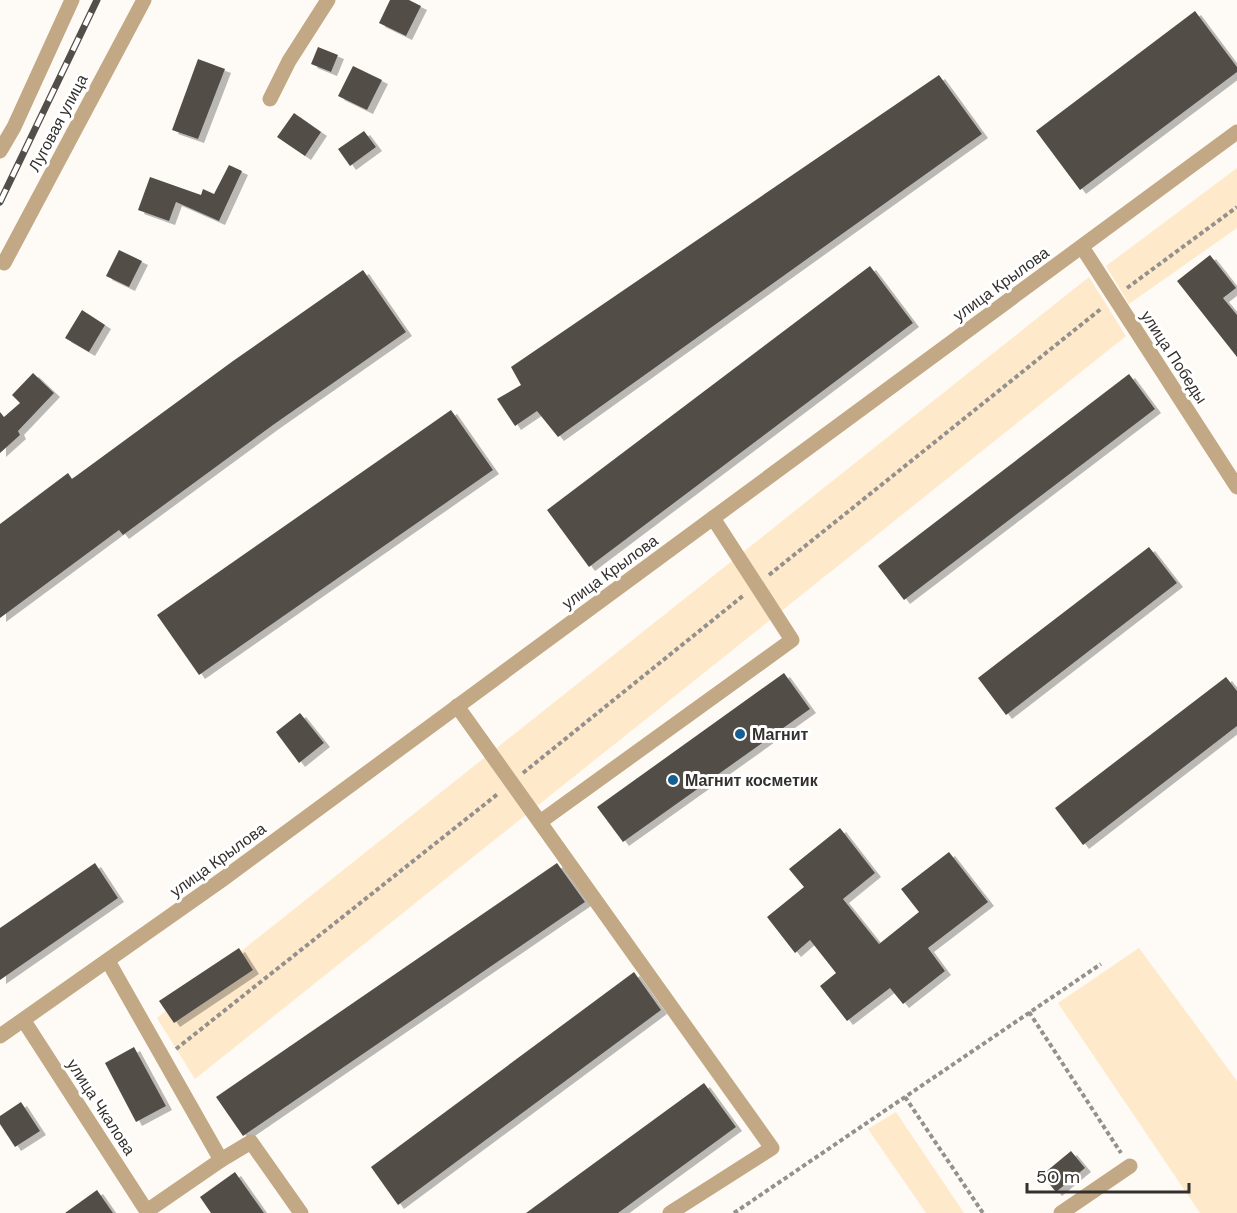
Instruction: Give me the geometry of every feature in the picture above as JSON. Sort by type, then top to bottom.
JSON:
[{"type":"street","points":[[0,152],[14,127],[72,0]]},
{"type":"street","name":"Луговая улица","points":[[4,263],[144,0]]},
{"type":"street","points":[[270,99],[289,61],[328,0]]},
{"type":"street","name":"улица Крылова","points":[[0,1036],[24,1022],[458,706],[1237,132]]},
{"type":"street","name":"улица Победы","points":[[1082,247],[1237,488]]},
{"type":"street","points":[[540,822],[792,640],[713,518]]},
{"type":"street","points":[[458,706],[772,1148],[670,1213]]},
{"type":"street","points":[[108,961],[221,1160]]},
{"type":"street","name":"улица Чкалова","points":[[24,1022],[148,1212]]},
{"type":"street","points":[[148,1212],[221,1160],[251,1142],[301,1213]]},
{"type":"street","points":[[1061,1213],[1130,1166]]},
{"type":"path","points":[[164,1059],[1114,298],[1237,207]]},
{"type":"path","points":[[734,1213],[1101,964]]},
{"type":"path","points":[[1029,1012],[1130,1166]]},
{"type":"path","points":[[905,1097],[983,1213]]},
{"type":"shaded area","points":[[1237,168],[1237,228],[1129,304],[1106,266]]},
{"type":"shaded area","points":[[1089,277],[1126,336],[195,1079],[157,1018]]},
{"type":"shaded area","points":[[1139,948],[1237,1081],[1237,1213],[1200,1213],[1058,1003]]},
{"type":"shaded area","points":[[896,1112],[964,1213],[926,1213],[868,1129]]},
{"type":"building","points":[[390,0],[409,0],[421,6],[406,36],[379,23]]},
{"type":"building","points":[[1195,11],[1237,67],[1237,72],[1080,190],[1036,131]]},
{"type":"building","points":[[318,47],[338,55],[331,72],[311,64]]},
{"type":"building","points":[[198,59],[225,69],[198,139],[172,130]]},
{"type":"building","points":[[353,66],[382,80],[367,110],[338,96]]},
{"type":"building","points":[[939,75],[982,134],[558,437],[537,411],[515,426],[497,399],[521,385],[511,367]]},
{"type":"building","points":[[294,113],[321,132],[305,156],[277,137]]},
{"type":"building","points":[[364,131],[376,147],[350,166],[338,149]]},
{"type":"building","points":[[229,165],[242,171],[219,221],[176,202],[169,221],[138,210],[150,177],[201,195],[203,189],[214,194]]},
{"type":"building","points":[[119,250],[142,261],[129,287],[106,276]]},
{"type":"building","points":[[1210,255],[1236,288],[1223,298],[1237,315],[1237,357],[1177,281]]},
{"type":"building","points":[[870,266],[913,323],[589,567],[547,510]]},
{"type":"building","points":[[363,270],[406,332],[273,425],[123,535],[119,530],[0,618],[0,524],[68,473],[72,479],[233,361]]},
{"type":"building","points":[[82,310],[105,325],[89,352],[65,338]]},
{"type":"building","points":[[33,373],[54,393],[18,431],[20,435],[0,453],[0,412],[4,417],[20,403],[12,395]]},
{"type":"building","points":[[1129,374],[1155,409],[904,600],[878,566]]},
{"type":"building","points":[[451,410],[493,470],[199,675],[157,615]]},
{"type":"building","points":[[1149,547],[1177,583],[1006,715],[978,678]]},
{"type":"building","points":[[784,673],[810,709],[623,842],[597,807]]},
{"type":"building","points":[[1226,677],[1237,691],[1237,726],[1083,845],[1055,808]]},
{"type":"building","points":[[300,713],[324,743],[299,763],[276,732]]},
{"type":"building","points":[[840,828],[875,873],[843,899],[879,944],[919,912],[901,889],[949,852],[988,902],[928,948],[945,971],[903,1004],[890,988],[847,1021],[820,986],[836,973],[810,940],[795,953],[767,917],[804,887],[789,869]]},
{"type":"building","points":[[95,863],[118,898],[0,980],[0,928]]},
{"type":"building","points":[[557,863],[585,902],[243,1136],[216,1097]]},
{"type":"building","points":[[239,948],[253,970],[174,1023],[159,1001]]},
{"type":"building","points":[[634,972],[661,1010],[398,1205],[371,1167]]},
{"type":"building","points":[[134,1047],[166,1106],[136,1122],[105,1063]]},
{"type":"building","points":[[704,1083],[736,1127],[618,1213],[526,1213]]},
{"type":"building","points":[[21,1102],[40,1131],[15,1147],[0,1124],[0,1116]]},
{"type":"building","points":[[1071,1151],[1085,1168],[1056,1192],[1042,1175]]},
{"type":"building","points":[[235,1172],[264,1213],[211,1213],[200,1197]]},
{"type":"building","points":[[97,1190],[113,1213],[65,1213]]},
{"type":"railway","points":[[0,202],[97,0]]},
{"type":"place","name":"Магнит","points":[[740,734]]},
{"type":"place","name":"Магнит косметик","points":[[673,780]]}]
